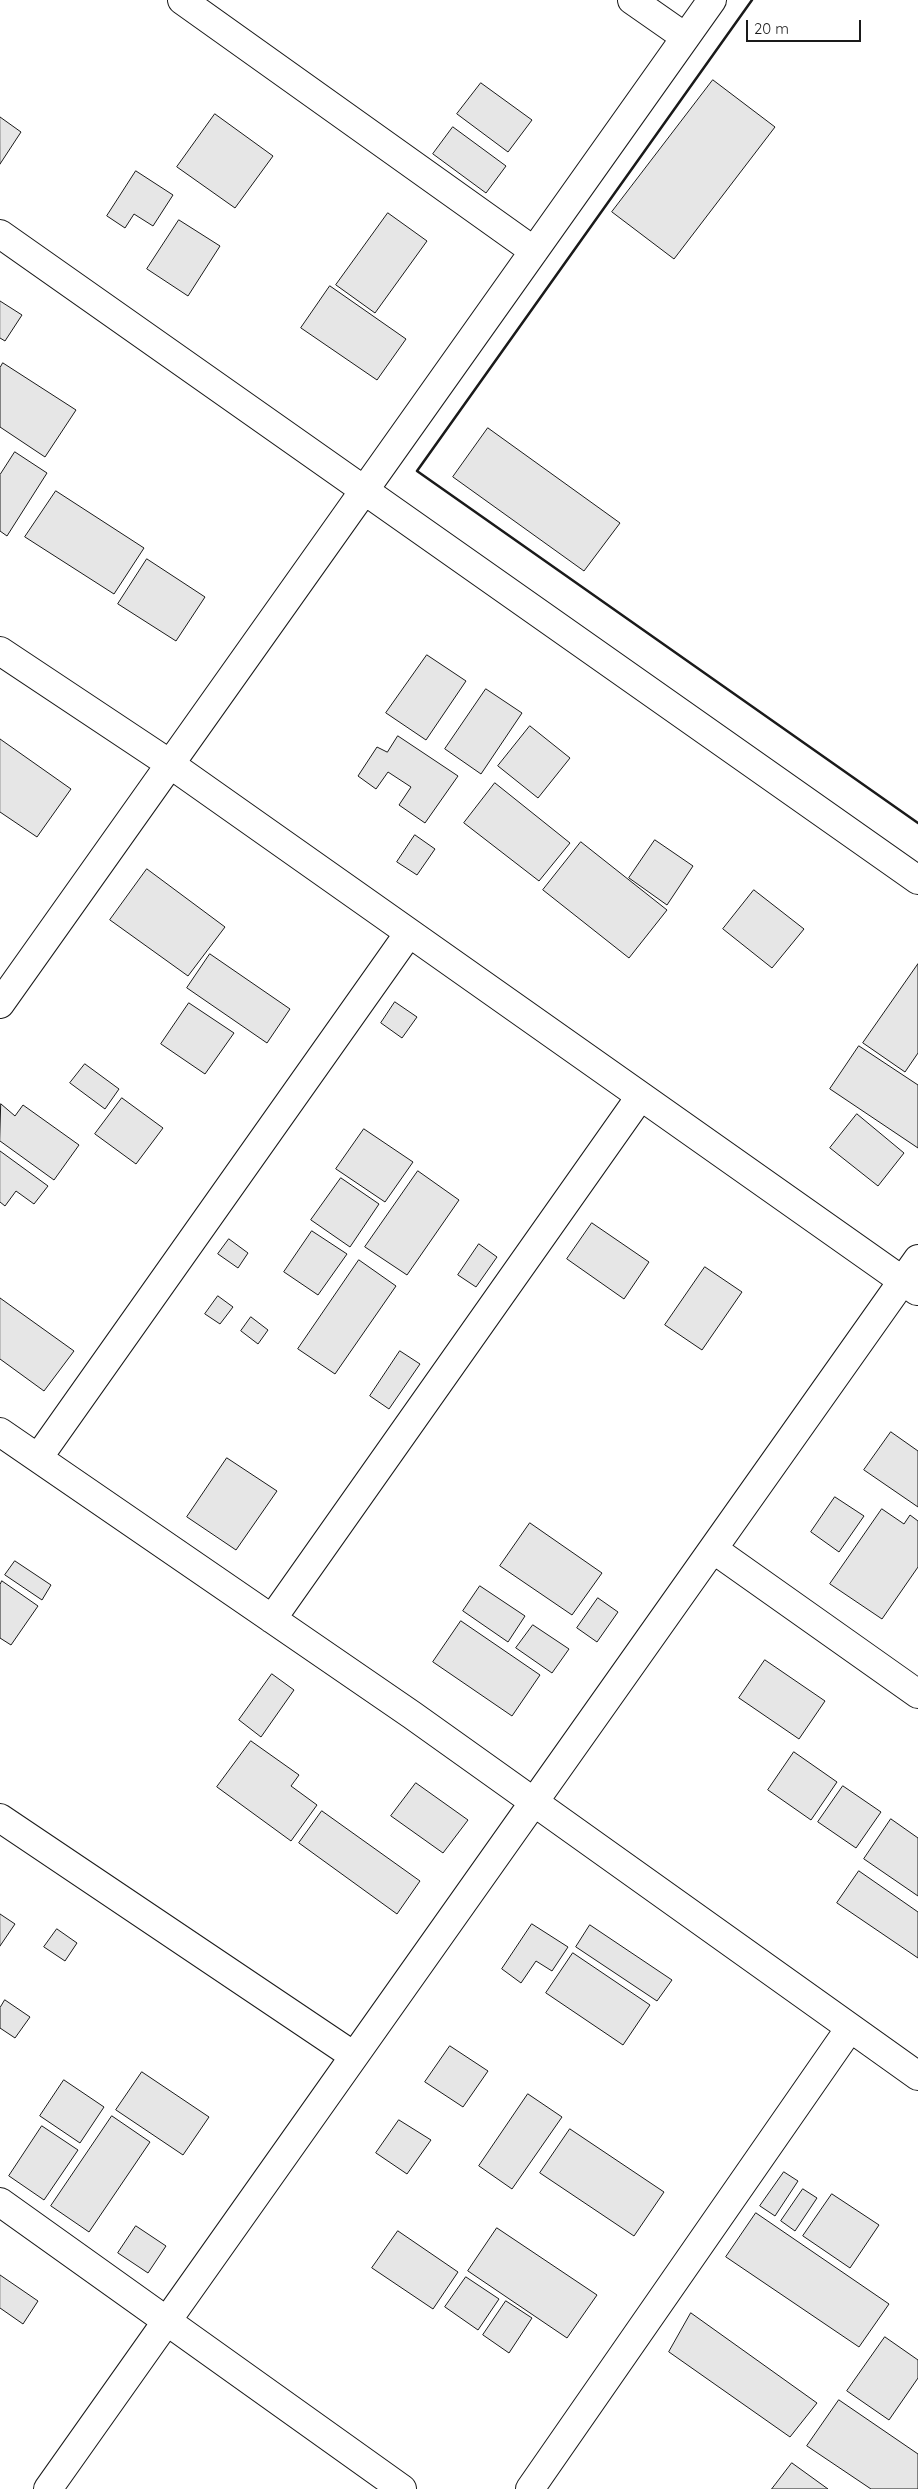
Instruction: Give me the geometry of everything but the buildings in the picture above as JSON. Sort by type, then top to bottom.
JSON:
[{"type":"street","points":[[182,0],[534,251]]},
{"type":"street","points":[[632,0],[685,37]]},
{"type":"street","points":[[0,1004],[712,0]]},
{"type":"street","points":[[0,234],[365,489],[918,880]]},
{"type":"street","points":[[0,651],[170,764],[910,1286]]},
{"type":"street","points":[[38,1458],[410,934]]},
{"type":"street","points":[[272,1619],[640,1097]]},
{"type":"street","points":[[48,2489],[713,1549],[910,1286],[918,1259]]},
{"type":"street","points":[[0,1432],[534,1802],[918,2076]]},
{"type":"street","points":[[713,1549],[918,1694]]},
{"type":"street","points":[[0,1818],[354,2056]]},
{"type":"street","points":[[530,2489],[850,2028]]},
{"type":"street","points":[[0,2202],[168,2320],[402,2489]]},
{"type":"wall","points":[[752,0],[417,471],[918,823]]}]
